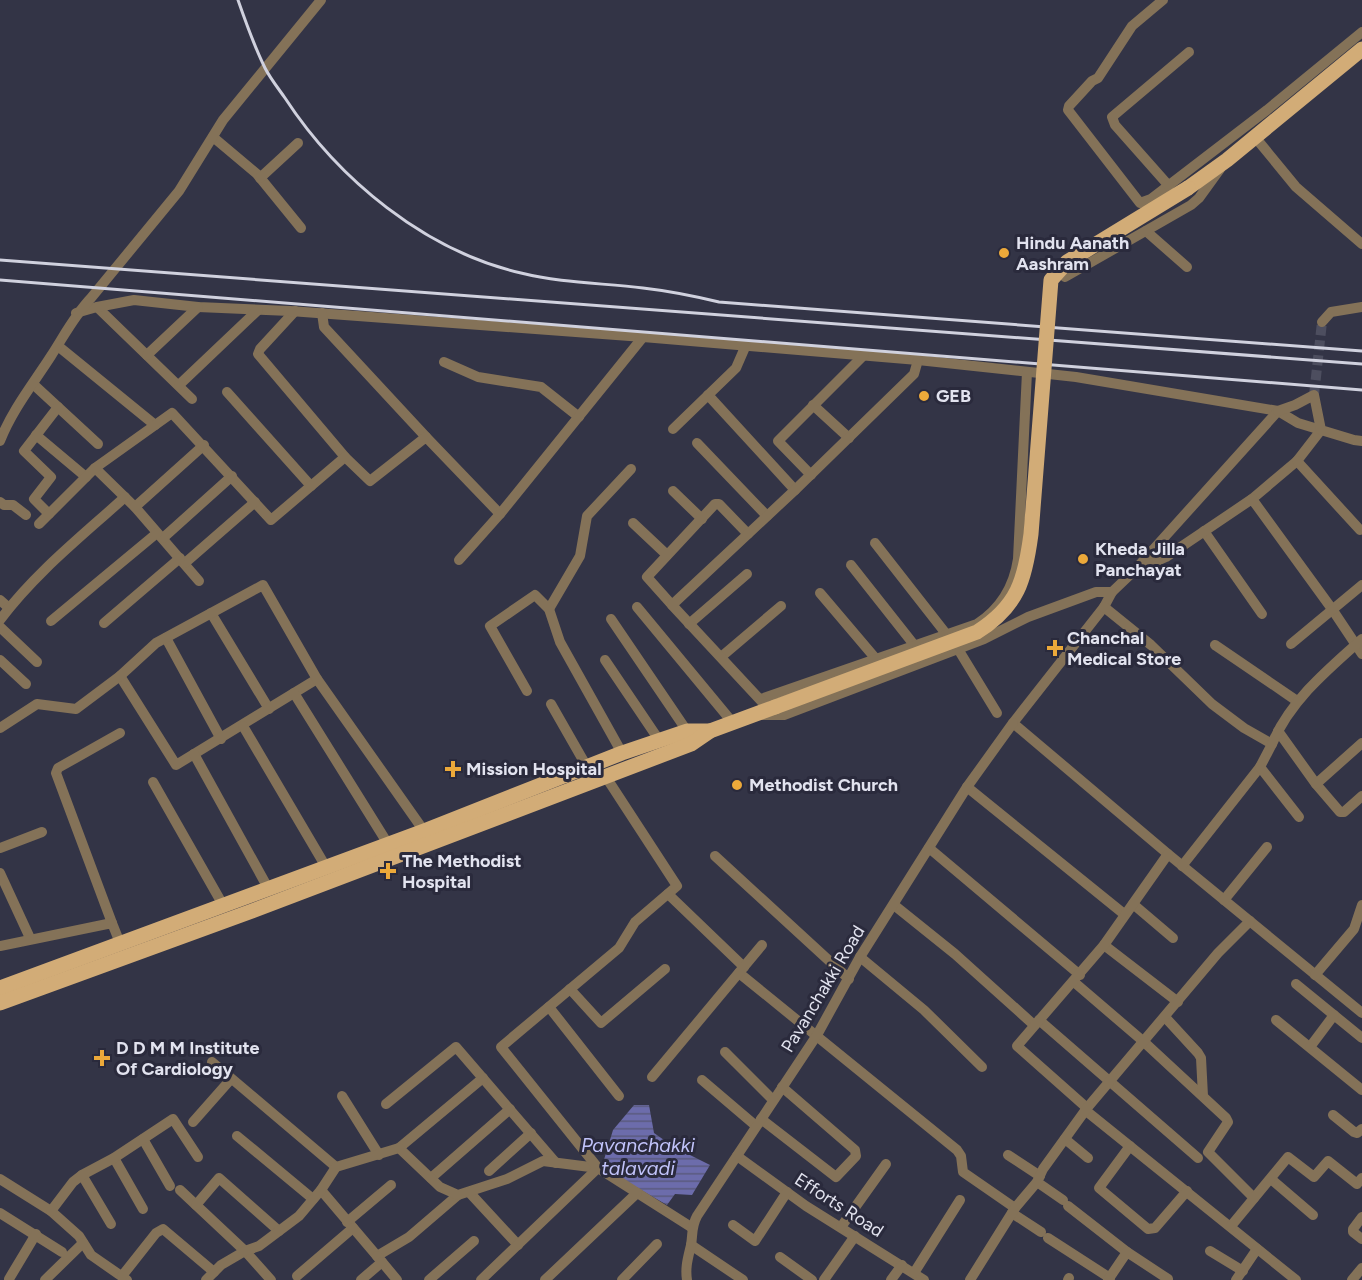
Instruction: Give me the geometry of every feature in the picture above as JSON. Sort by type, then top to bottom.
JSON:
[{"type":"main road","points":[[0,1003],[263,907],[606,777],[691,744],[710,731],[765,708],[977,632],[1003,613],[1018,591],[1027,570],[1051,280],[1067,262],[1188,188],[1227,160],[1362,49]]},
{"type":"main road","points":[[0,988],[424,831],[622,753],[687,731],[710,731]]},
{"type":"street","points":[[0,441],[7,423],[58,346],[76,313],[179,191],[223,120],[321,0]]},
{"type":"street","points":[[1163,0],[1132,26],[1098,78],[1092,81],[1068,110],[1140,202],[1151,199],[1169,186],[1362,32]]},
{"type":"street","points":[[1169,186],[1115,125],[1112,117],[1189,51]]},
{"type":"street","points":[[213,137],[260,177],[302,228]]},
{"type":"street","points":[[1255,137],[1296,187],[1362,244]]},
{"type":"street","points":[[260,177],[298,143]]},
{"type":"street","points":[[1065,277],[1196,201],[1227,160]]},
{"type":"street","points":[[1146,231],[1188,267]]},
{"type":"street","points":[[76,313],[134,300],[198,307],[295,311],[918,360],[1076,377],[1278,411],[1298,423],[1362,441]]},
{"type":"street","points":[[97,307],[192,399]]},
{"type":"street","points":[[147,355],[198,307]]},
{"type":"street","points":[[1322,322],[1331,312],[1362,307]]},
{"type":"street","points":[[179,385],[258,309]]},
{"type":"street","points":[[295,311],[258,354],[345,457],[370,481],[426,437]]},
{"type":"street","points":[[322,313],[324,327],[500,514]]},
{"type":"street","points":[[459,560],[500,514],[643,337]]},
{"type":"street","points":[[673,429],[736,368],[746,345]]},
{"type":"street","points":[[58,346],[155,425]]},
{"type":"street","points":[[811,475],[778,441],[864,355]]},
{"type":"street","points":[[672,605],[811,475],[914,374],[918,360]]},
{"type":"street","points":[[444,362],[478,377],[542,387],[579,417]]},
{"type":"street","points":[[765,708],[876,659],[947,635],[984,619],[1003,598],[1013,581],[1018,559],[1028,372]]},
{"type":"street","points":[[33,384],[98,444]]},
{"type":"street","points":[[227,392],[311,486]]},
{"type":"street","points":[[708,395],[795,490]]},
{"type":"street","points":[[1314,395],[1321,430],[1297,461],[1252,499],[1166,557],[1133,572],[1278,411],[1314,395]]},
{"type":"street","points":[[813,405],[849,438]]},
{"type":"street","points":[[49,514],[34,499],[51,477],[24,451],[58,407]]},
{"type":"street","points":[[39,524],[95,468],[170,414],[174,414],[271,520],[345,457]]},
{"type":"street","points":[[36,435],[86,477]]},
{"type":"street","points":[[697,443],[767,516]]},
{"type":"street","points":[[135,507],[204,446]]},
{"type":"street","points":[[1297,461],[1360,530]]},
{"type":"street","points":[[95,468],[135,507],[199,581]]},
{"type":"street","points":[[549,609],[580,556],[587,516],[631,469]]},
{"type":"street","points":[[51,621],[232,476]]},
{"type":"street","points":[[674,491],[702,519]]},
{"type":"street","points":[[0,620],[50,565],[125,497]]},
{"type":"street","points":[[1182,866],[1260,767],[1278,731],[1297,701],[1360,646],[1252,499]]},
{"type":"street","points":[[0,502],[4,505],[13,505],[26,515]]},
{"type":"street","points":[[104,623],[255,502]]},
{"type":"street","points":[[748,534],[717,503],[647,577],[765,708],[784,716],[958,649],[1051,608],[1096,592],[1112,592]]},
{"type":"street","points":[[633,523],[667,555]]},
{"type":"street","points":[[1204,531],[1262,614]]},
{"type":"street","points":[[875,543],[947,635]]},
{"type":"street","points":[[851,565],[915,646]]},
{"type":"street","name":"Pavanchakki Road","points":[[687,1280],[686,1258],[690,1245],[691,1227],[818,1035],[860,957],[967,787],[1013,723],[1104,607],[1112,592],[1133,572]]},
{"type":"street","points":[[689,624],[747,574]]},
{"type":"street","points":[[0,728],[37,704],[76,709],[120,676],[151,647],[263,585],[317,679],[424,831]]},
{"type":"street","points":[[1292,644],[1362,585]]},
{"type":"street","points":[[820,593],[876,659]]},
{"type":"street","points":[[527,691],[490,627],[532,596],[537,596],[549,609],[560,642],[622,753]]},
{"type":"street","points":[[0,600],[9,608]]},
{"type":"street","points":[[721,657],[781,606]]},
{"type":"street","points":[[637,607],[733,723]]},
{"type":"street","points":[[1104,607],[1151,645],[1212,704],[1244,728],[1272,744]]},
{"type":"street","points":[[212,613],[269,709]]},
{"type":"street","points":[[611,619],[687,731]]},
{"type":"street","points":[[0,627],[37,662]]},
{"type":"street","points":[[166,638],[221,739]]},
{"type":"street","points":[[1215,645],[1297,701]]},
{"type":"street","points":[[958,649],[997,713]]},
{"type":"street","points":[[0,660],[26,684]]},
{"type":"street","points":[[605,660],[659,740]]},
{"type":"street","points":[[120,676],[173,762],[178,765],[317,679]]},
{"type":"street","points":[[294,693],[388,844]]},
{"type":"street","points":[[551,704],[587,767]]},
{"type":"street","points":[[1013,723],[1182,866],[1362,1013]]},
{"type":"street","points":[[243,726],[326,867]]},
{"type":"street","points":[[1278,731],[1316,784],[1341,813],[1362,796]]},
{"type":"street","points":[[120,733],[58,768],[56,773],[120,944]]},
{"type":"street","points":[[1316,784],[1362,743]]},
{"type":"street","points":[[194,754],[268,888]]},
{"type":"street","points":[[1260,767],[1299,818]]},
{"type":"street","points":[[606,777],[677,886],[635,922],[619,948],[501,1047],[598,1168],[691,1227]]},
{"type":"street","points":[[153,782],[223,905]]},
{"type":"street","points":[[967,787],[1124,914]]},
{"type":"street","points":[[0,848],[42,832]]},
{"type":"street","points":[[1224,900],[1267,847]]},
{"type":"street","points":[[929,848],[1077,978],[1228,1122],[1208,1152],[1254,1198]]},
{"type":"street","points":[[1168,854],[1104,945],[1017,1046],[1130,1146],[1296,1280]]},
{"type":"street","points":[[715,856],[849,979]]},
{"type":"street","points":[[0,873],[30,938]]},
{"type":"street","points":[[668,894],[741,970],[960,1153],[962,1170],[966,1174],[1044,1235],[1109,1279],[1127,1252]]},
{"type":"street","points":[[1133,904],[1173,938]]},
{"type":"street","points":[[894,905],[1198,1158]]},
{"type":"street","points":[[1315,975],[1354,929],[1362,905]]},
{"type":"street","points":[[970,1280],[1014,1210],[1086,1109],[1218,953],[1250,921]]},
{"type":"street","points":[[0,946],[30,938],[112,923]]},
{"type":"street","points":[[652,1077],[762,945]]},
{"type":"street","points":[[1104,945],[1178,1002]]},
{"type":"street","points":[[860,957],[924,1010],[982,1068]]},
{"type":"street","points":[[570,989],[601,1023],[665,969]]},
{"type":"street","points":[[1296,984],[1362,1038]]},
{"type":"street","points":[[549,1007],[620,1095]]},
{"type":"street","points":[[1310,1047],[1335,1016]]},
{"type":"street","points":[[1165,1017],[1202,1058],[1203,1096]]},
{"type":"street","points":[[1276,1020],[1362,1090]]},
{"type":"street","points":[[386,1104],[454,1048],[458,1048],[556,1163]]},
{"type":"street","points":[[725,1052],[773,1100]]},
{"type":"street","points":[[212,1062],[336,1167]]},
{"type":"street","points":[[0,1179],[51,1210],[79,1236],[91,1255],[124,1278],[156,1233],[163,1229],[210,1276],[221,1265],[259,1246],[299,1216],[321,1190],[336,1167],[399,1148],[483,1078]]},
{"type":"street","points":[[192,1122],[231,1079]]},
{"type":"street","points":[[702,1080],[832,1176],[838,1176],[856,1156],[855,1150],[782,1087]]},
{"type":"street","points":[[342,1096],[379,1155]]},
{"type":"street","points":[[431,1178],[510,1109]]},
{"type":"street","points":[[1332,1115],[1354,1132],[1357,1133],[1362,1129]]},
{"type":"street","points":[[51,1210],[73,1182],[82,1175],[114,1158],[173,1119],[198,1157]]},
{"type":"street","points":[[489,1171],[531,1133]]},
{"type":"street","points":[[237,1136],[313,1200]]},
{"type":"street","points":[[143,1139],[175,1188],[196,1204],[245,1251],[271,1280]]},
{"type":"street","points":[[1065,1139],[1088,1158]]},
{"type":"street","points":[[1130,1146],[1099,1188],[1148,1229],[1155,1228],[1187,1191]]},
{"type":"street","points":[[399,1148],[440,1187],[463,1194],[518,1245]]},
{"type":"street","points":[[1008,1155],[1127,1252],[1168,1278],[1167,1280]]},
{"type":"street","name":"Efforts Road","points":[[737,1156],[787,1192],[924,1280]]},
{"type":"street","points":[[114,1158],[143,1209]]},
{"type":"street","points":[[1231,1226],[1288,1158],[1314,1177],[1328,1161],[1357,1184],[1362,1178]]},
{"type":"street","points":[[361,1280],[379,1259],[463,1194],[507,1179],[543,1161],[598,1168]]},
{"type":"street","points":[[841,1227],[886,1164]]},
{"type":"street","points":[[481,1280],[598,1168]]},
{"type":"street","points":[[82,1175],[111,1224]]},
{"type":"street","points":[[196,1204],[219,1178],[279,1232]]},
{"type":"street","points":[[1270,1179],[1313,1215]]},
{"type":"street","points":[[297,1276],[390,1185]]},
{"type":"street","points":[[321,1190],[397,1280]]},
{"type":"street","points":[[733,1225],[755,1241],[787,1192]]},
{"type":"street","points":[[545,1280],[637,1193]]},
{"type":"street","points":[[914,1273],[960,1200]]},
{"type":"street","points":[[1,1217],[36,1234],[62,1251]]},
{"type":"street","points":[[1362,1218],[1353,1232],[1362,1239]]},
{"type":"street","points":[[9,1279],[36,1234]]},
{"type":"street","points":[[824,1280],[855,1236]]},
{"type":"street","points":[[429,1280],[474,1241]]},
{"type":"street","points":[[45,1280],[83,1243]]},
{"type":"street","points":[[622,1280],[657,1244]]},
{"type":"street","points":[[690,1245],[743,1280]]},
{"type":"street","points":[[1210,1251],[1240,1275],[1257,1249]]},
{"type":"street","points":[[780,1257],[812,1280]]},
{"type":"street","points":[[891,1280],[902,1265]]},
{"type":"street","points":[[1352,1280],[1362,1268]]},
{"type":"water","name":"Pavanchakki talavadi","points":[[634,1105],[649,1105],[654,1133],[674,1147],[710,1165],[692,1195],[675,1194],[667,1205],[617,1176],[603,1163],[613,1130]]},
{"type":"tunnel","points":[[1314,395],[1322,322]]},
{"type":"railway","points":[[238,0],[267,72],[306,128],[331,156],[387,208],[451,248],[485,262],[536,276],[653,289],[719,302],[1362,351]]},
{"type":"railway","points":[[0,260],[1362,364]]},
{"type":"railway","points":[[0,280],[1362,390]]},
{"type":"place","name":"Hindu Aanath Aashram","points":[[1004,253]]},
{"type":"place","name":"GEB","points":[[924,396]]},
{"type":"place","name":"Kheda Jilla Panchayat","points":[[1083,559]]},
{"type":"place","name":"Chanchal Medical Store","points":[[1055,648]]},
{"type":"place","name":"Mission Hospital","points":[[453,769]]},
{"type":"place","name":"Methodist Church","points":[[737,785]]},
{"type":"place","name":"The Methodist Hospital","points":[[388,871]]},
{"type":"place","name":"D D M M Institute Of Cardiology","points":[[102,1058]]}]
